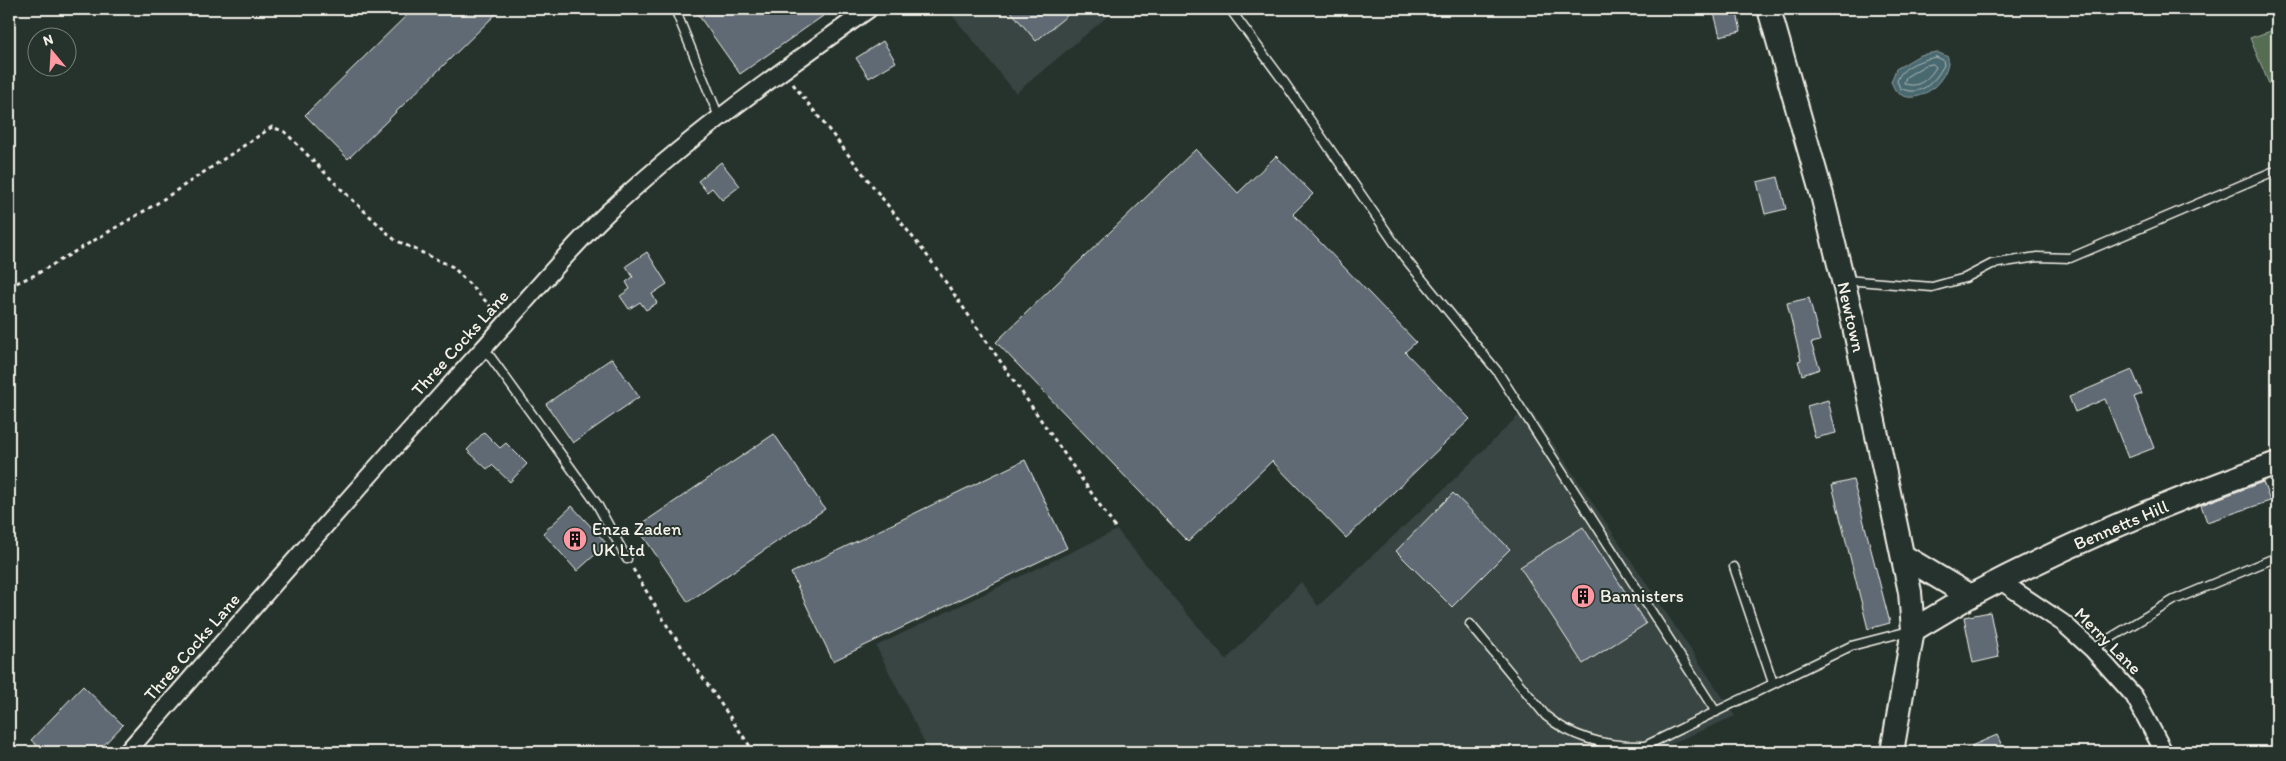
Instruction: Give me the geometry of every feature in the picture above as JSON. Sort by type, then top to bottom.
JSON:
[{"type":"main road","name":"Newtown","points":[[1769,9],[1822,195],[1910,592],[1914,630],[1892,752]]},
{"type":"main road","name":"Bennetts Hill","points":[[1914,630],[2000,580],[2077,544],[2176,502],[2277,463]]},
{"type":"main road","points":[[1903,556],[1970,596]]},
{"type":"street","name":"Three Cocks Lane","points":[[127,752],[403,436],[484,348],[505,321],[606,214],[719,117],[869,9]]},
{"type":"street","name":"Merry Lane","points":[[2000,580],[2062,623],[2092,649],[2134,696],[2164,752]]},
{"type":"lane","points":[[675,9],[719,117]]},
{"type":"lane","points":[[1230,9],[1284,82],[1404,257],[1498,371],[1716,712]]},
{"type":"lane","points":[[1842,280],[1932,287],[1965,278],[1992,264],[2037,257],[2070,258],[2272,172]]},
{"type":"lane","points":[[484,348],[597,504],[626,559]]},
{"type":"lane","points":[[2092,649],[2174,600],[2277,557]]},
{"type":"lane","points":[[1734,567],[1773,683]]},
{"type":"lane","points":[[1470,624],[1546,716],[1561,728],[1586,738],[1626,746],[1645,746],[1851,646],[1914,630]]},
{"type":"path","points":[[782,71],[929,258],[1117,530]]},
{"type":"path","points":[[9,286],[35,275],[156,204],[272,127],[285,132],[395,240],[453,267],[505,321]]},
{"type":"path","points":[[626,559],[668,626],[754,752]]},
{"type":"shaded area","points":[[947,9],[1113,9],[1114,11],[1016,93]]},
{"type":"shaded area","points":[[1528,406],[1735,716],[1652,752],[929,752],[876,646],[1117,530],[1226,660],[1301,582],[1318,606],[1443,490]]},
{"type":"green space","points":[[2277,29],[2277,103],[2250,38]]},
{"type":"water","points":[[1937,52],[1948,57],[1948,65],[1939,82],[1932,89],[1914,97],[1905,97],[1896,91],[1891,82],[1896,69],[1920,55]]},
{"type":"building","points":[[413,9],[501,9],[348,159],[305,115]]},
{"type":"building","points":[[694,9],[833,9],[740,74]]},
{"type":"building","points":[[1009,9],[1075,9],[1036,41]]},
{"type":"building","points":[[1713,9],[1736,9],[1741,31],[1720,36]]},
{"type":"building","points":[[883,41],[896,62],[869,78],[856,58]]},
{"type":"building","points":[[1196,149],[1238,193],[1276,156],[1313,194],[1293,214],[1416,342],[1405,352],[1470,419],[1346,538],[1272,461],[1188,542],[996,342]]},
{"type":"building","points":[[721,162],[740,186],[722,200],[712,188],[707,192],[698,181]]},
{"type":"building","points":[[1778,177],[1786,209],[1765,214],[1757,182]]},
{"type":"building","points":[[647,252],[667,284],[652,294],[657,303],[646,310],[640,302],[629,309],[620,296],[630,289],[626,282],[633,277],[626,266]]},
{"type":"building","points":[[1809,298],[1820,341],[1811,343],[1820,369],[1802,375],[1798,361],[1801,360],[1787,303]]},
{"type":"building","points":[[612,358],[639,397],[573,443],[546,404]]},
{"type":"building","points":[[2132,370],[2142,394],[2134,397],[2154,448],[2128,458],[2105,399],[2075,412],[2069,397]]},
{"type":"building","points":[[1828,400],[1836,433],[1815,438],[1807,406]]},
{"type":"building","points":[[484,432],[500,448],[506,443],[527,464],[510,482],[492,465],[487,469],[467,450]]},
{"type":"building","points":[[774,434],[825,509],[688,602],[637,527]]},
{"type":"building","points":[[1025,460],[1067,548],[833,661],[791,573]]},
{"type":"building","points":[[1853,480],[1890,623],[1868,629],[1832,485]]},
{"type":"building","points":[[2263,482],[2270,501],[2207,522],[2201,505]]},
{"type":"building","points":[[1453,493],[1510,549],[1452,607],[1396,551]]},
{"type":"building","name":"Enza Zaden UK Ltd","points":[[572,506],[607,544],[577,571],[543,533]]},
{"type":"building","name":"Bannisters","points":[[1583,527],[1646,624],[1583,664],[1520,567]]},
{"type":"building","points":[[1990,612],[1999,657],[1973,663],[1964,617]]},
{"type":"building","points":[[83,686],[123,725],[97,752],[44,752],[31,740]]},
{"type":"building","points":[[1997,735],[2005,752],[1957,752]]},
{"type":"place","name":"Enza Zaden UK Ltd","points":[[575,539]]},
{"type":"place","name":"Bannisters","points":[[1583,596]]}]
